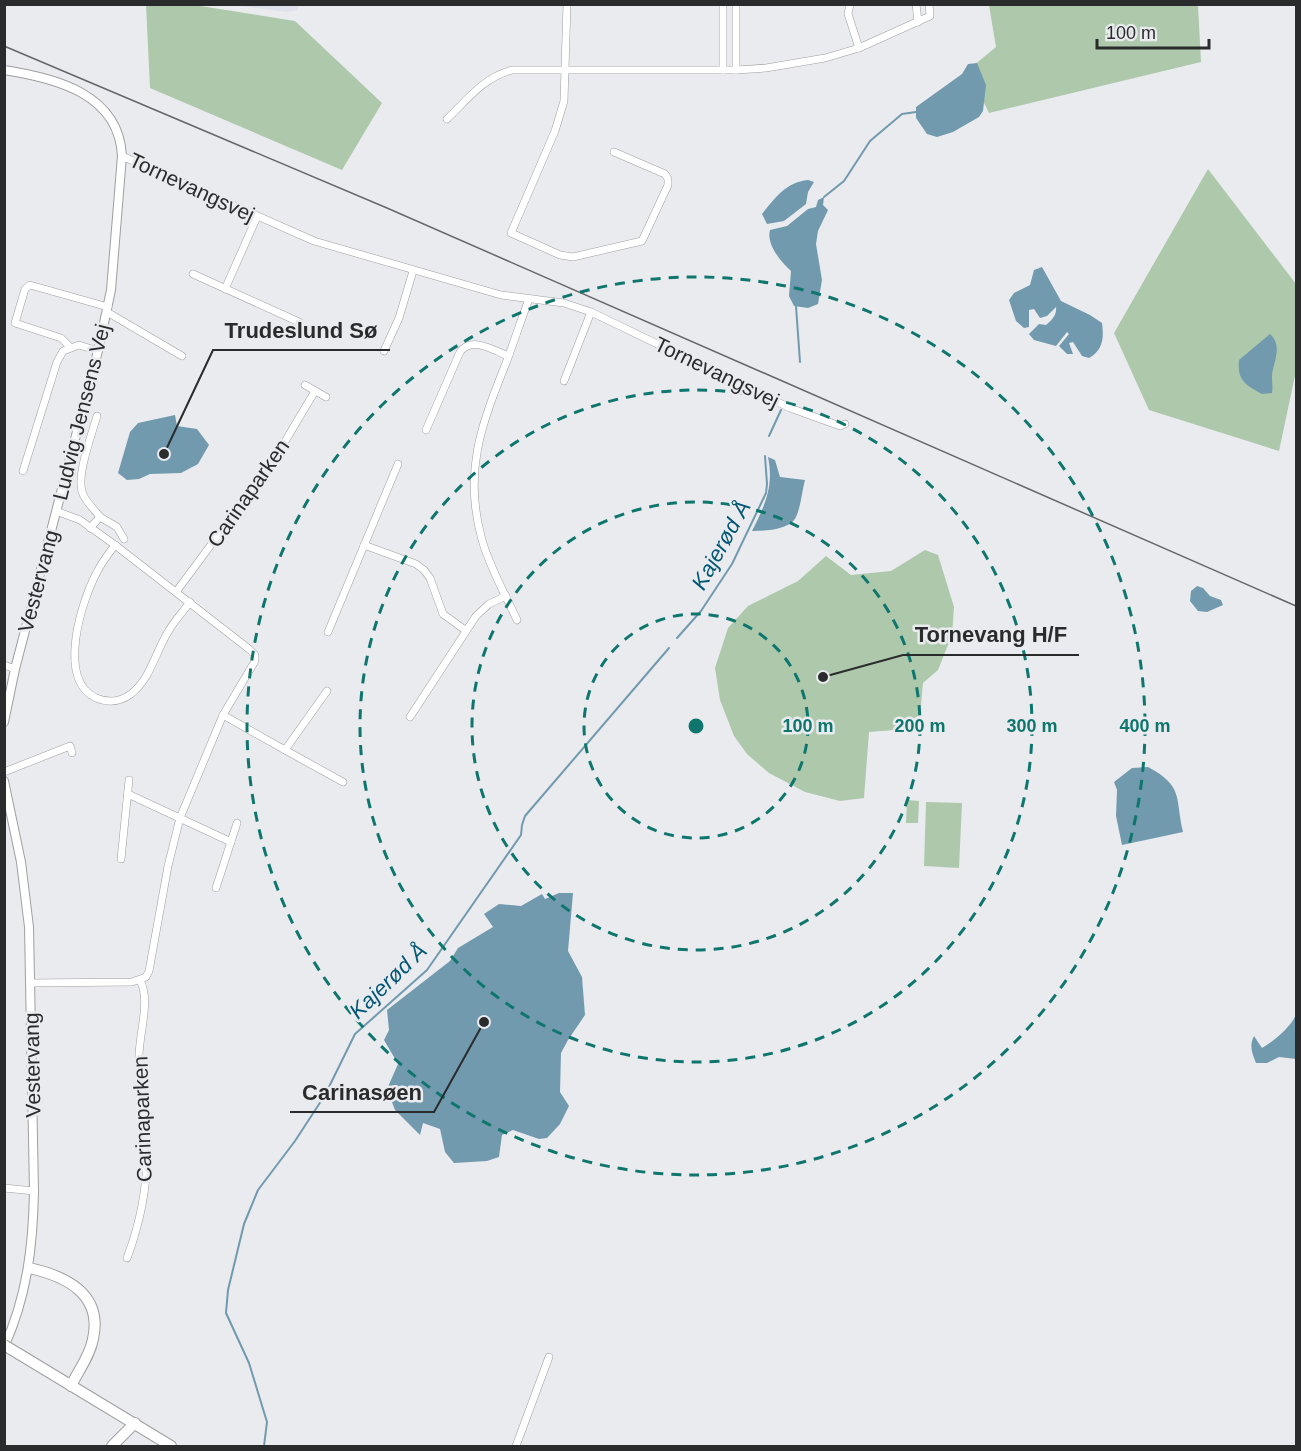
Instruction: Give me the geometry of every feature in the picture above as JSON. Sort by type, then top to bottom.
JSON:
[{"type":"main road","points":[[29,1268],[58,1276],[70,1282],[84,1296],[93,1314],[95,1327],[93,1340],[71,1386]]},
{"type":"main road","points":[[4,1346],[171,1446]]},
{"type":"main road","points":[[112,1446],[135,1423]]},
{"type":"street","points":[[567,4],[564,101],[555,131],[511,233],[560,255],[573,256],[642,241],[669,179],[665,174],[615,152]]},
{"type":"street","points":[[723,4],[723,70]]},
{"type":"street","points":[[736,4],[736,70]]},
{"type":"street","points":[[850,4],[848,14],[859,48]]},
{"type":"street","points":[[916,4],[918,22]]},
{"type":"street","points":[[447,119],[484,82],[497,74],[512,70],[736,70],[793,64],[859,48],[918,22],[930,16],[929,4]]},
{"type":"street","name":"Tornevangsvej","points":[[4,70],[45,78],[85,94],[98,103],[116,127],[122,156],[314,241],[501,295],[564,303],[591,312],[790,408],[840,426],[845,424]]},
{"type":"street","name":"Ludvig Jensens Vej","points":[[56,511],[98,351],[111,290],[122,156]]},
{"type":"street","points":[[225,289],[257,217]]},
{"type":"street","points":[[384,351],[399,318],[413,271]]},
{"type":"street","points":[[193,274],[299,322]]},
{"type":"street","name":"Ludvig Jensens Vej","points":[[70,347],[60,338],[15,323],[25,289],[30,285],[107,309],[182,356]]},
{"type":"street","points":[[517,620],[483,542],[475,502],[474,470],[477,445],[484,419],[529,298]]},
{"type":"street","points":[[564,381],[591,312]]},
{"type":"street","points":[[426,430],[464,346],[475,344],[508,356]]},
{"type":"street","points":[[23,471],[57,362],[63,351],[79,345],[98,351]]},
{"type":"street","points":[[305,386],[326,397]]},
{"type":"street","name":"Carinaparken","points":[[176,592],[274,460],[315,391]]},
{"type":"street","points":[[97,416],[81,476],[81,488],[83,497],[100,517],[117,527],[124,539]]},
{"type":"street","points":[[328,632],[398,464]]},
{"type":"street","points":[[30,983],[140,980],[146,977],[180,818],[223,715],[253,666],[255,654],[115,544],[80,520],[56,511]]},
{"type":"street","name":"Vestervang","points":[[4,722],[15,669],[56,511]]},
{"type":"street","points":[[90,528],[100,517]]},
{"type":"street","points":[[115,544],[94,580],[76,634],[76,670],[82,687],[93,696],[104,702],[118,701],[129,696],[151,669],[167,632],[190,602]]},
{"type":"street","points":[[364,545],[416,564],[424,570],[430,578],[443,614],[465,630]]},
{"type":"street","points":[[410,717],[465,630],[482,609],[506,596]]},
{"type":"street","points":[[4,665],[15,669]]},
{"type":"street","points":[[285,750],[327,691]]},
{"type":"street","points":[[223,715],[343,782]]},
{"type":"street","points":[[4,772],[70,746],[72,753]]},
{"type":"street","points":[[121,860],[129,780]]},
{"type":"street","name":"Vestervang","points":[[4,782],[21,862],[29,927],[34,1191],[29,1268],[21,1304],[4,1346]]},
{"type":"street","points":[[128,794],[231,842]]},
{"type":"street","points":[[216,888],[237,823]]},
{"type":"street","name":"Carinaparken","points":[[127,1258],[138,1228],[147,1170],[147,1144],[139,1058],[146,995],[140,980]]},
{"type":"street","points":[[4,1188],[34,1191]]},
{"type":"street","points":[[516,1446],[549,1357]]},
{"type":"shaded area","points":[[232,5],[299,5],[297,10],[286,12]]},
{"type":"green space","points":[[146,5],[194,5],[295,21],[382,103],[342,170],[150,88]]},
{"type":"green space","points":[[989,5],[1198,5],[1201,62],[989,113],[968,70],[996,47]]},
{"type":"green space","points":[[1208,169],[1296,284],[1296,371],[1279,451],[1149,410],[1114,333]]},
{"type":"green space","points":[[925,550],[938,555],[954,607],[952,635],[938,670],[923,683],[920,715],[894,730],[869,732],[864,798],[840,801],[805,792],[769,773],[747,754],[734,736],[720,700],[715,668],[728,628],[748,606],[798,581],[826,556],[851,575],[891,571]]},
{"type":"green space","points":[[907,800],[919,801],[918,823],[906,823]]},
{"type":"green space","points":[[926,802],[962,803],[959,868],[924,866]]},
{"type":"water","points":[[977,63],[986,85],[983,111],[979,117],[953,132],[937,137],[927,134],[916,118],[916,107],[962,74],[968,64]]},
{"type":"water","points":[[808,180],[814,182],[808,192],[806,204],[784,221],[767,224],[762,214],[776,197],[787,187]]},
{"type":"water","points":[[824,197],[823,205],[828,210],[818,231],[816,244],[822,280],[818,304],[808,308],[794,306],[789,296],[791,271],[772,247],[770,230],[787,226],[808,209],[816,207],[818,200]]},
{"type":"water","points":[[1042,267],[1061,301],[1102,323],[1102,343],[1094,355],[1089,358],[1082,356],[1073,342],[1069,343],[1073,354],[1067,354],[1059,346],[1069,334],[1067,332],[1056,346],[1034,340],[1029,334],[1039,324],[1046,325],[1050,321],[1055,315],[1056,307],[1047,316],[1040,318],[1034,309],[1029,310],[1029,327],[1024,328],[1016,321],[1009,300],[1014,293],[1030,285],[1034,270]]},
{"type":"water","points":[[1270,334],[1277,350],[1272,372],[1272,393],[1262,394],[1243,381],[1239,372],[1239,360]]},
{"type":"water","points":[[175,415],[177,426],[197,429],[209,445],[198,464],[181,473],[150,474],[139,479],[127,480],[118,473],[130,432],[138,423]]},
{"type":"water","points":[[768,457],[775,460],[780,477],[805,480],[793,521],[776,529],[752,531],[761,513],[769,487]]},
{"type":"water","points":[[1197,586],[1203,588],[1210,596],[1221,600],[1223,605],[1207,612],[1198,611],[1190,601],[1191,591]]},
{"type":"water","points":[[1148,767],[1168,780],[1173,787],[1183,832],[1122,845],[1116,816],[1117,790],[1114,782],[1132,768]]},
{"type":"water","points":[[559,893],[573,893],[568,951],[582,977],[585,1015],[561,1053],[560,1092],[569,1106],[560,1124],[547,1138],[539,1139],[513,1130],[502,1135],[499,1157],[487,1161],[454,1163],[445,1152],[440,1129],[423,1123],[420,1135],[395,1110],[387,1089],[398,1064],[384,1040],[389,1030],[387,1010],[450,961],[458,948],[493,927],[484,914],[499,904],[521,906],[542,894],[545,899]]},
{"type":"water","points":[[1296,1014],[1296,1059],[1279,1057],[1267,1063],[1256,1063],[1251,1046],[1254,1036],[1262,1048],[1282,1033]]},
{"type":"waterway","points":[[824,197],[844,181],[870,141],[902,114],[916,112]]},
{"type":"waterway","name":"Kajerød Å","points":[[796,306],[800,362]]},
{"type":"waterway","name":"Kajerød Å","points":[[769,436],[781,410]]},
{"type":"waterway","name":"Kajerød Å","points":[[677,638],[701,611],[732,564],[766,493],[765,456]]},
{"type":"waterway","name":"Kajerød Å","points":[[264,1446],[267,1422],[249,1363],[226,1313],[228,1290],[244,1224],[258,1190],[295,1141],[325,1095],[355,1034],[427,970],[521,835],[525,816],[669,648]]},
{"type":"tram line","points":[[4,46],[387,208],[1296,606]]},
{"type":"place","name":"Trudeslund Sø","points":[[164,454]]},
{"type":"place","name":"Tornevang H/F","points":[[823,677]]},
{"type":"place","name":"Carinasøen","points":[[484,1022]]}]
